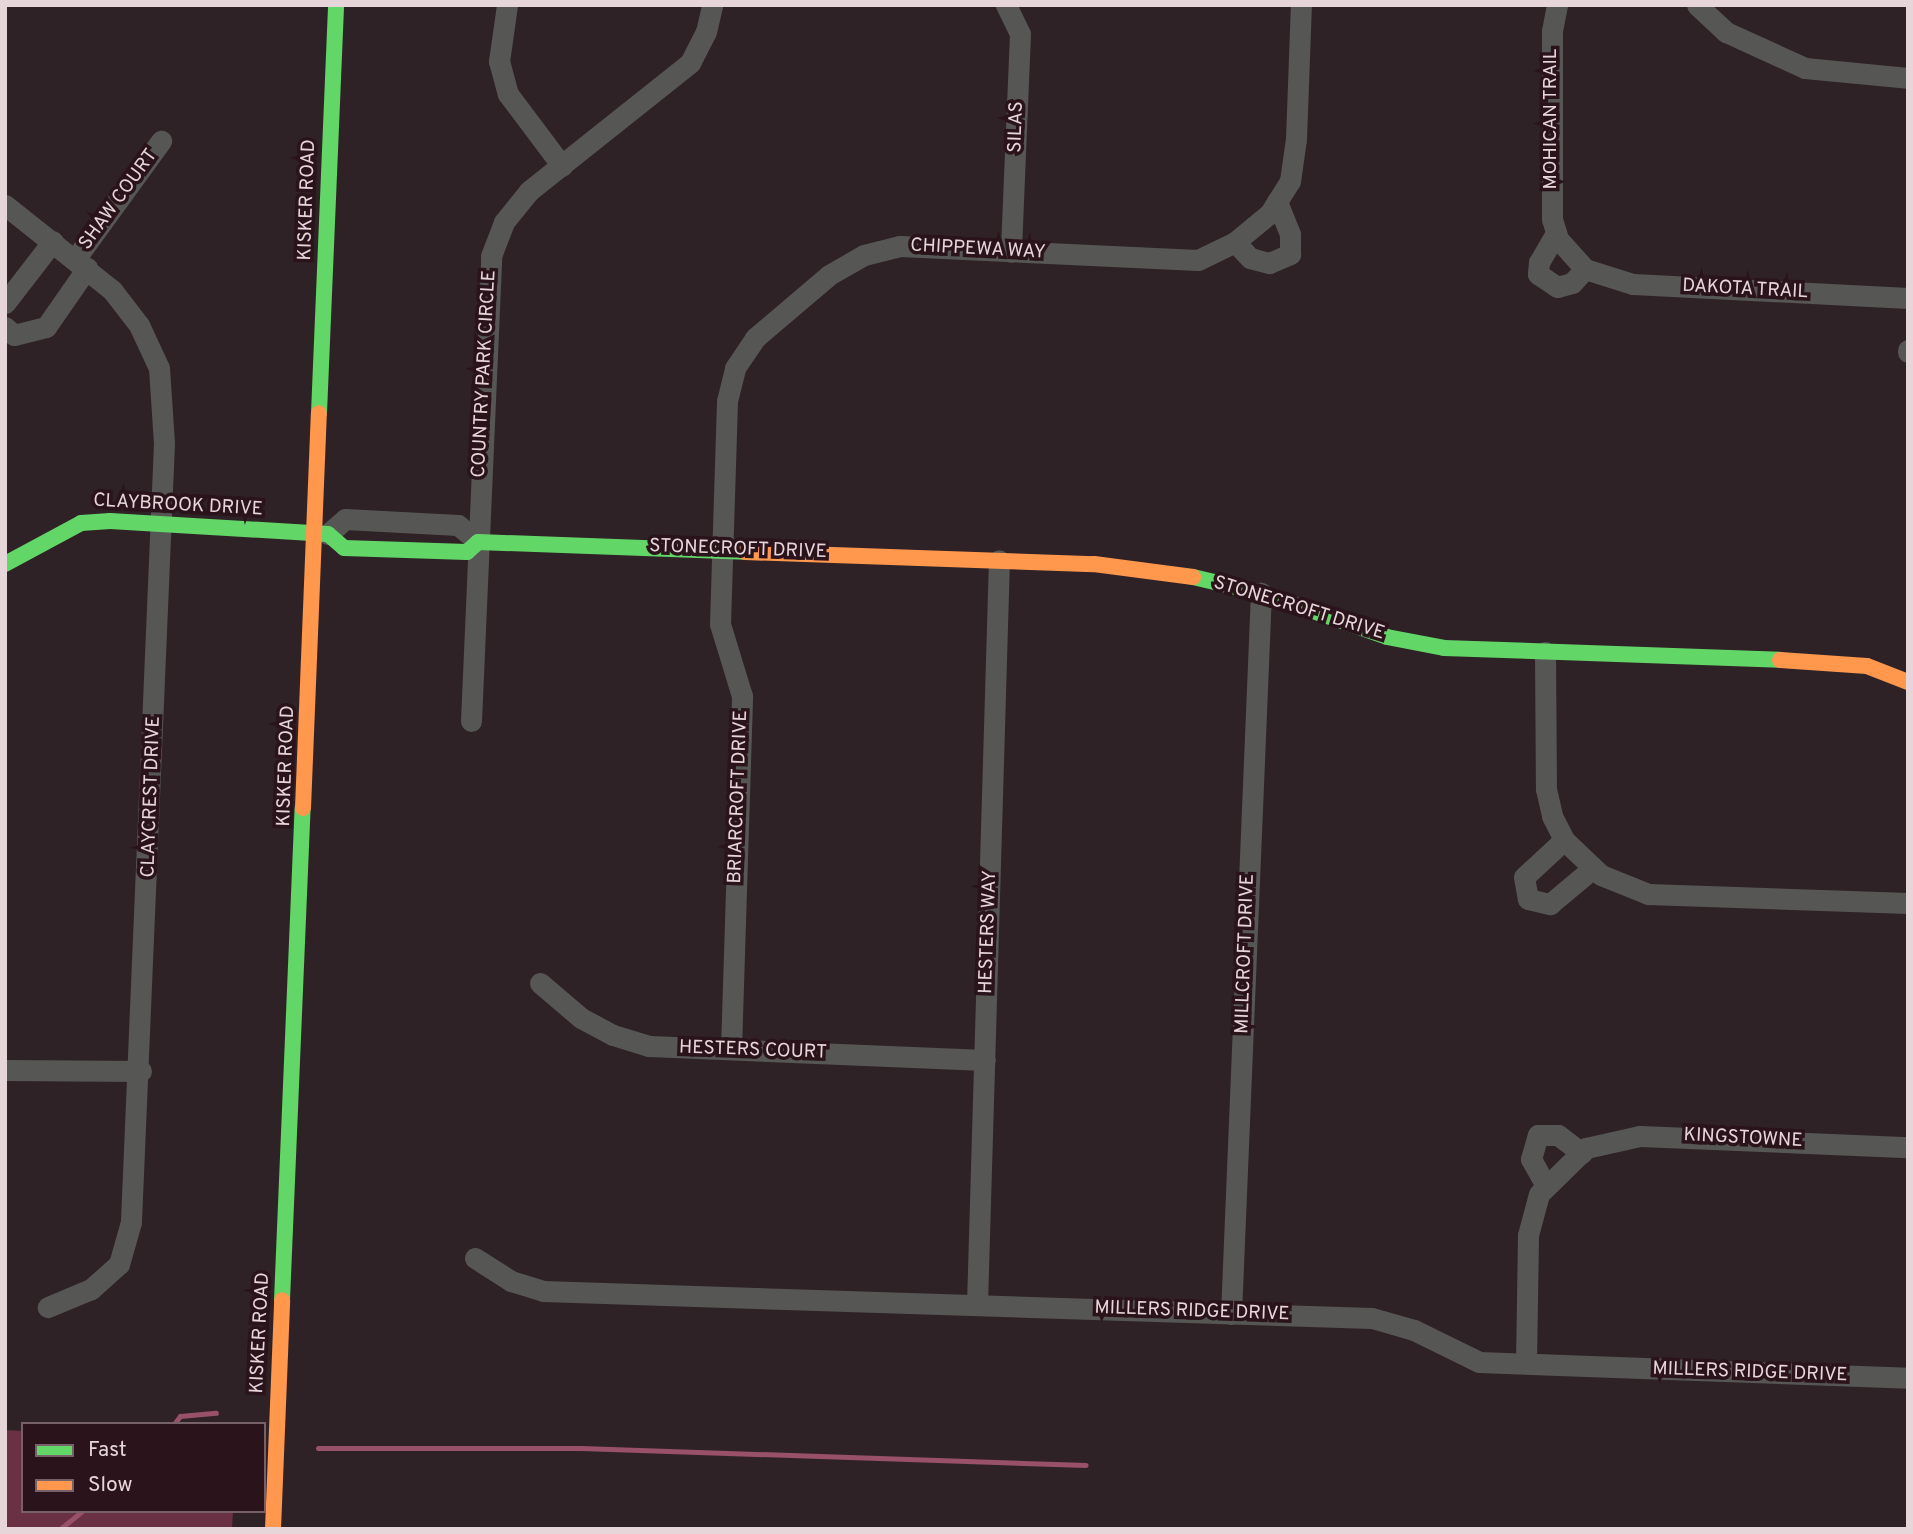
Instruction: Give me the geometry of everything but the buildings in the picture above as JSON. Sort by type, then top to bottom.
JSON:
[{"type":"street","name":"KISKER ROAD","points":[[273,1529],[323,534],[336,5]]},
{"type":"street","points":[[507,5],[499,61],[508,94],[562,166]]},
{"type":"street","name":"COUNTRY PARK CIRCLE","points":[[471,721],[491,256],[504,222],[529,191],[690,63],[706,32],[712,5]]},
{"type":"street","name":"SILAS","points":[[1006,5],[1020,34],[1012,253]]},
{"type":"street","name":"CHIPPEWA WAY","points":[[722,549],[727,401],[735,368],[755,338],[791,303],[864,255],[900,246],[1198,260],[1235,242],[1277,201],[1290,181],[1296,138],[1301,5]]},
{"type":"street","name":"MOHICAN TRAIL","points":[[1556,233],[1552,219],[1552,31],[1557,5]]},
{"type":"street","points":[[1697,5],[1726,32],[1795,64],[1908,78]]},
{"type":"street","name":"SHAW COURT","points":[[82,263],[161,141]]},
{"type":"street","points":[[1235,242],[1250,258],[1269,263],[1290,254],[1290,234],[1277,201]]},
{"type":"street","name":"CLAYCREST DRIVE","points":[[5,205],[82,263],[139,325],[159,368],[164,443],[141,1071],[131,1222],[118,1265],[91,1289],[48,1307]]},
{"type":"street","points":[[1556,233],[1585,269],[1572,283],[1557,287],[1538,274],[1539,262],[1556,233]]},
{"type":"street","points":[[5,303],[53,241]]},
{"type":"street","points":[[5,327],[14,335],[46,327],[82,263]]},
{"type":"street","name":"DAKOTA TRAIL","points":[[1585,269],[1633,284],[1908,298]]},
{"type":"street","name":"STONECROFT DRIVE","points":[[323,534],[345,519],[433,523],[458,525],[478,542],[999,560],[1180,574],[1261,593],[1387,636],[1444,648],[1817,661],[1867,666],[1908,682]]},
{"type":"street","name":"CLAYBROOK DRIVE","points":[[5,564],[81,523],[323,534]]},
{"type":"street","name":"BRIARCROFT DRIVE","points":[[722,549],[720,624],[742,696],[731,1049]]},
{"type":"street","name":"HESTERS WAY","points":[[977,1304],[999,560]]},
{"type":"street","name":"MILLCROFT DRIVE","points":[[1231,1314],[1261,593]]},
{"type":"street","points":[[1545,652],[1546,789],[1552,816],[1564,840],[1608,879],[1648,894],[1908,903]]},
{"type":"street","points":[[1564,840],[1524,877],[1528,900],[1550,904],[1593,868]]},
{"type":"street","name":"HESTERS COURT","points":[[540,983],[580,1018],[613,1035],[649,1046],[985,1060]]},
{"type":"street","points":[[5,1070],[141,1071]]},
{"type":"street","points":[[1546,1186],[1531,1159],[1538,1135],[1558,1135],[1582,1153]]},
{"type":"street","name":"KINGSTOWNE","points":[[1526,1363],[1528,1235],[1539,1194],[1582,1153],[1640,1136],[1908,1147]]},
{"type":"street","name":"MILLERS RIDGE DRIVE","points":[[475,1258],[511,1281],[543,1291],[1372,1318],[1414,1330],[1479,1363],[1908,1378]]},
{"type":"shaded area","points":[[5,1430],[21,1431],[21,1513],[233,1513],[232,1529],[5,1529]]},
{"type":"waterway","points":[[176,1422],[180,1416],[216,1413]]},
{"type":"waterway","points":[[318,1448],[581,1448],[1086,1465]]},
{"type":"waterway","points":[[60,1529],[80,1513]]},
{"type":"traffic: fast","points":[[319,413],[336,5]]},
{"type":"traffic: fast","points":[[5,564],[81,523],[110,521],[328,534],[344,548],[467,552],[478,542],[745,552]]},
{"type":"traffic: fast","points":[[1193,577],[1261,593],[1387,637],[1444,648],[1780,660]]},
{"type":"traffic: fast","points":[[282,1300],[303,808]]},
{"type":"traffic: slow","points":[[303,808],[319,413]]},
{"type":"traffic: slow","points":[[745,552],[1094,564],[1193,577]]},
{"type":"traffic: slow","points":[[1780,660],[1867,666],[1908,682]]},
{"type":"traffic: slow","points":[[273,1529],[282,1300]]}]
